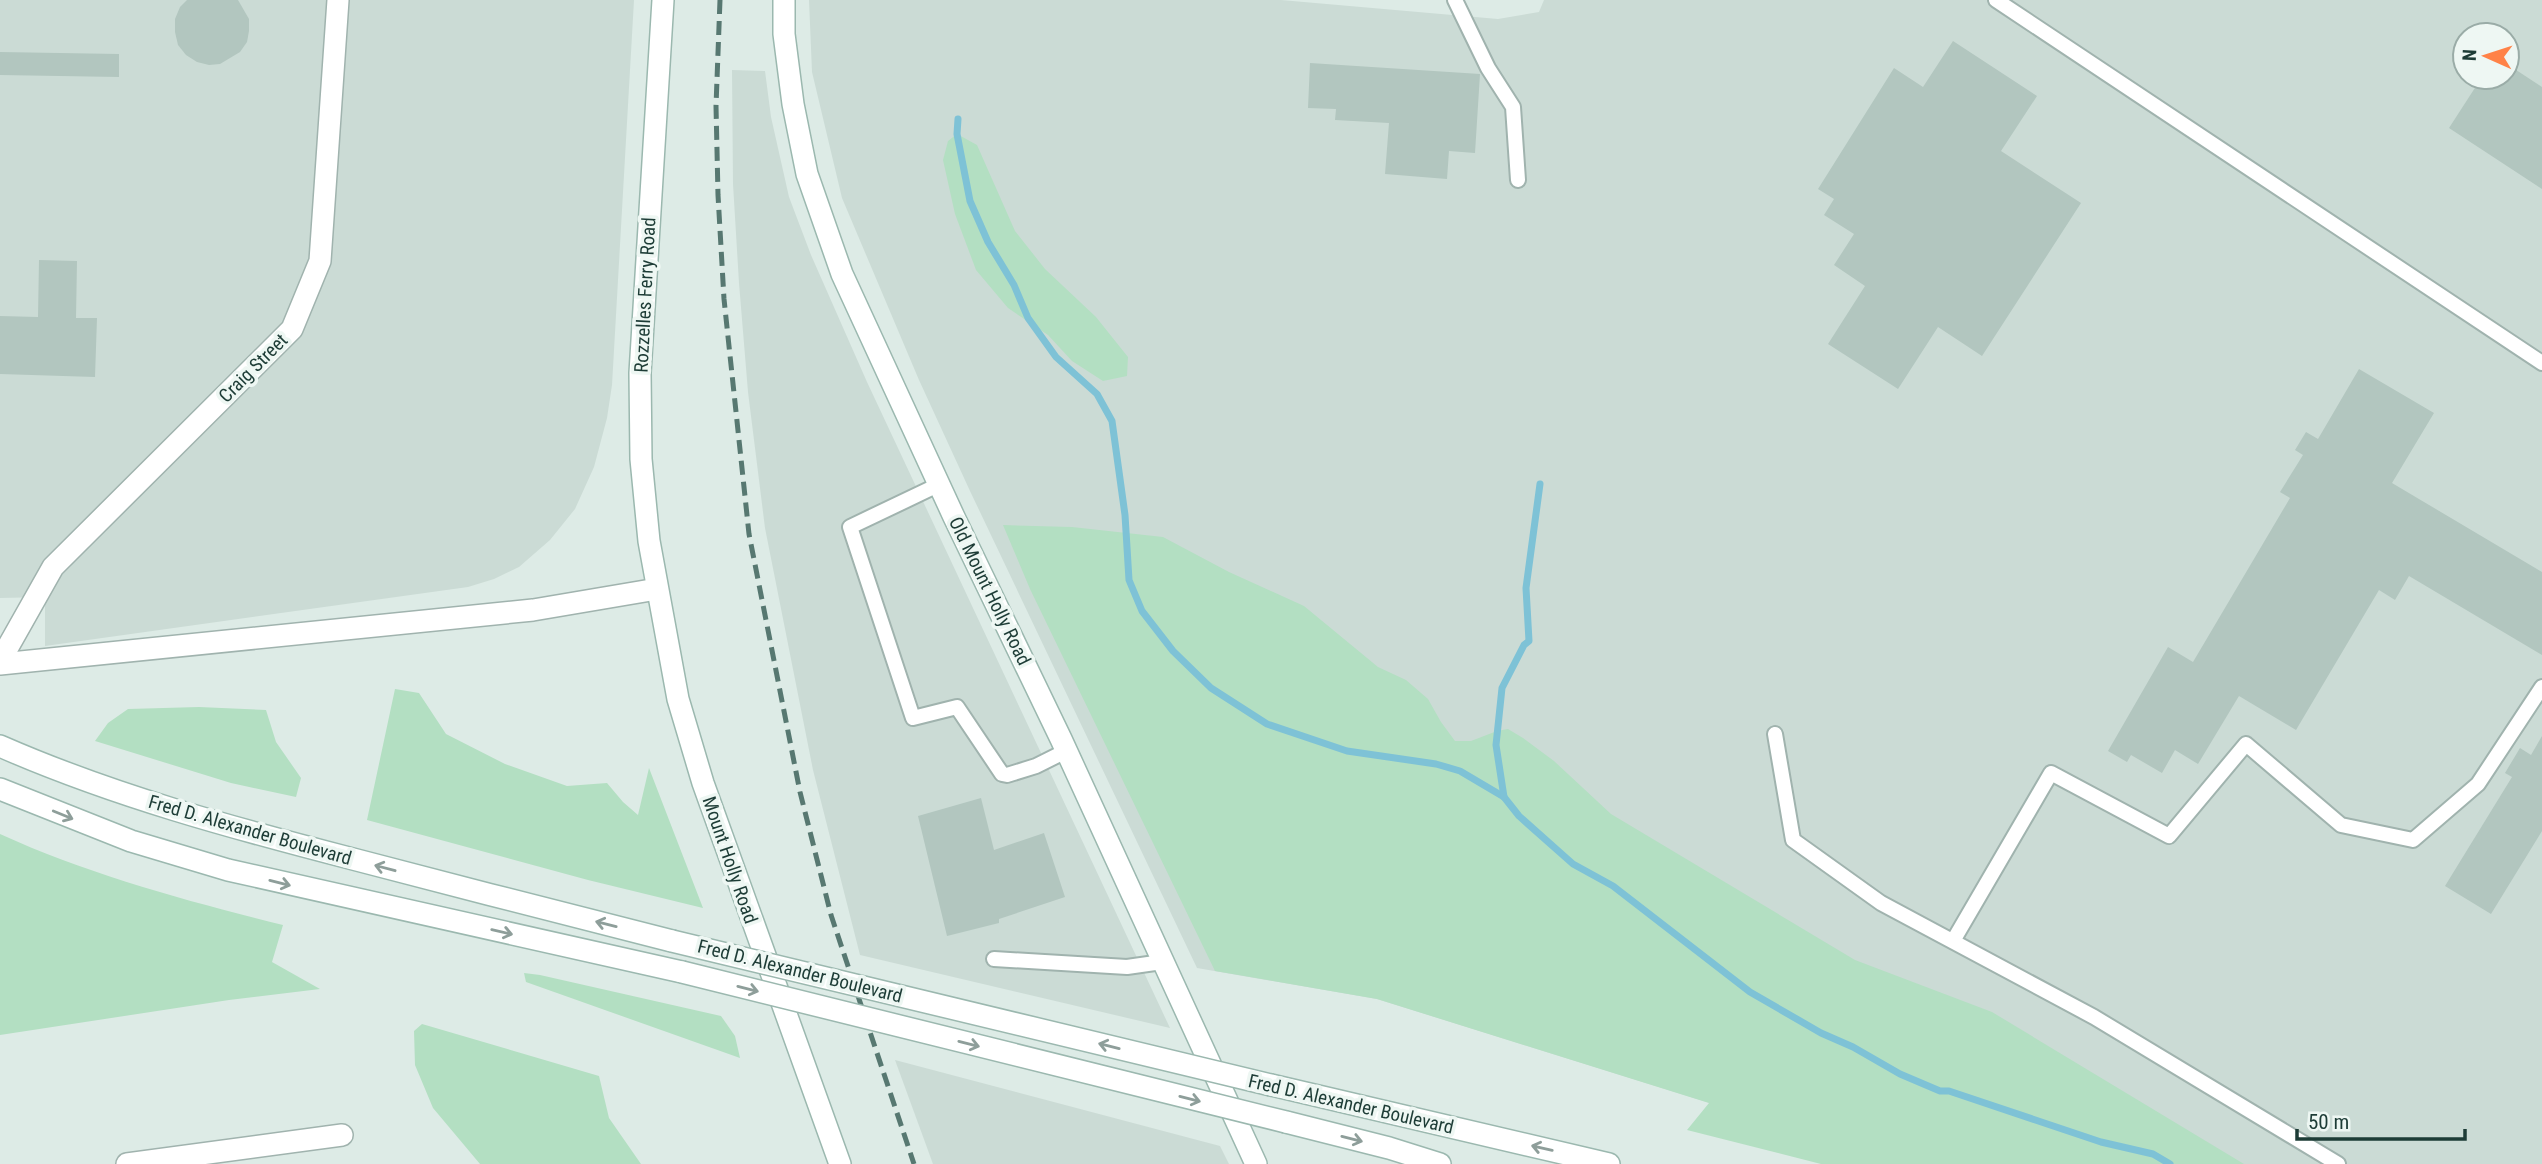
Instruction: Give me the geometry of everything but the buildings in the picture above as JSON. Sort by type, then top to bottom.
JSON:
[{"type":"street","name":"Craig Street","points":[[0,662],[53,567],[292,329],[320,261],[338,0]]},
{"type":"street","name":"Rozzelles Ferry Road","points":[[657,589],[644,503],[639,411],[663,0]]},
{"type":"street","name":"Old Mount Holly Road","points":[[784,0],[784,34],[793,104],[807,174],[842,274],[1256,1164]]},
{"type":"street","name":"Craig Street","points":[[0,662],[533,610],[657,589]]},
{"type":"street","name":"Mount Holly Road","points":[[657,589],[678,699],[703,783],[840,1164]]},
{"type":"street","name":"Fred D. Alexander Boulevard","points":[[0,746],[172,810],[302,846],[672,941],[1609,1164]]},
{"type":"street","name":"Fred D. Alexander Boulevard","points":[[0,789],[131,841],[228,870],[682,972],[1389,1148],[1440,1164]]},
{"type":"street","points":[[127,1164],[163,1162],[342,1135]]},
{"type":"lane","points":[[1455,0],[1488,68],[1513,107],[1518,180]]},
{"type":"lane","points":[[1996,0],[2542,363]]},
{"type":"lane","points":[[940,484],[850,527],[913,718],[957,707],[1002,774],[1006,775],[1036,766],[1066,751]]},
{"type":"lane","points":[[1953,941],[2051,773],[2169,836],[2246,744],[2341,825],[2413,840],[2478,784],[2542,687]]},
{"type":"lane","points":[[1775,734],[1793,839],[1881,903],[2094,1017],[2338,1164]]},
{"type":"lane","points":[[994,959],[1127,967],[1162,962]]},
{"type":"shaded area","points":[[0,0],[634,0],[612,385],[607,418],[594,467],[575,509],[550,540],[519,567],[468,587],[45,646],[45,597],[0,598]]},
{"type":"shaded area","points":[[809,0],[1281,0],[1498,19],[1539,12],[1544,0],[2542,0],[2542,1164],[1934,1164],[1710,1103],[1377,999],[1197,968],[970,491],[919,380],[842,198],[812,72]]},
{"type":"shaded area","points":[[732,70],[765,71],[771,117],[789,197],[811,255],[867,382],[1170,1028],[860,955],[813,770],[765,528],[748,392],[739,283],[733,184]]},
{"type":"shaded area","points":[[895,1060],[1220,1146],[1229,1164],[933,1164]]},
{"type":"green space","points":[[957,134],[977,145],[1015,231],[1045,269],[1096,317],[1128,357],[1127,376],[1103,381],[1072,361],[1048,335],[1008,308],[976,270],[955,214],[943,160],[948,141]]},
{"type":"green space","points":[[1003,525],[1072,527],[1163,537],[1229,572],[1304,606],[1378,667],[1406,680],[1428,699],[1455,741],[1471,741],[1508,729],[1554,761],[1611,814],[1855,960],[1992,1012],[2244,1164],[1821,1164],[1687,1130],[1709,1103],[1377,999],[1215,971],[1030,589]]},
{"type":"green space","points":[[395,689],[419,693],[446,734],[505,764],[567,786],[607,783],[638,815],[649,768],[703,908],[367,820]]},
{"type":"green space","points":[[199,707],[266,710],[276,742],[301,778],[296,797],[231,783],[95,741],[108,723],[128,709]]},
{"type":"green space","points":[[0,834],[104,874],[283,925],[272,962],[320,989],[0,1035]]},
{"type":"green space","points":[[524,973],[721,1016],[735,1036],[740,1058],[526,982]]},
{"type":"green space","points":[[422,1024],[599,1076],[609,1118],[641,1164],[480,1164],[433,1108],[415,1065],[414,1031]]},
{"type":"waterway","points":[[958,119],[957,134],[970,201],[988,242],[1014,285],[1028,318],[1056,357],[1097,394],[1112,421],[1125,515],[1129,580],[1142,611],[1173,651],[1211,688],[1267,724],[1347,751],[1436,764],[1460,771],[1504,797],[1519,816],[1573,864],[1613,886],[1750,992],[1900,1074],[1940,1091],[1949,1091],[2101,1142],[2153,1154],[2170,1164]]},
{"type":"waterway","points":[[1504,797],[1496,745],[1502,688],[1524,645],[1529,641],[1526,588],[1540,484]]},
{"type":"railway","points":[[720,0],[716,106],[718,195],[724,299],[749,534],[800,792],[831,915],[914,1164]]}]
